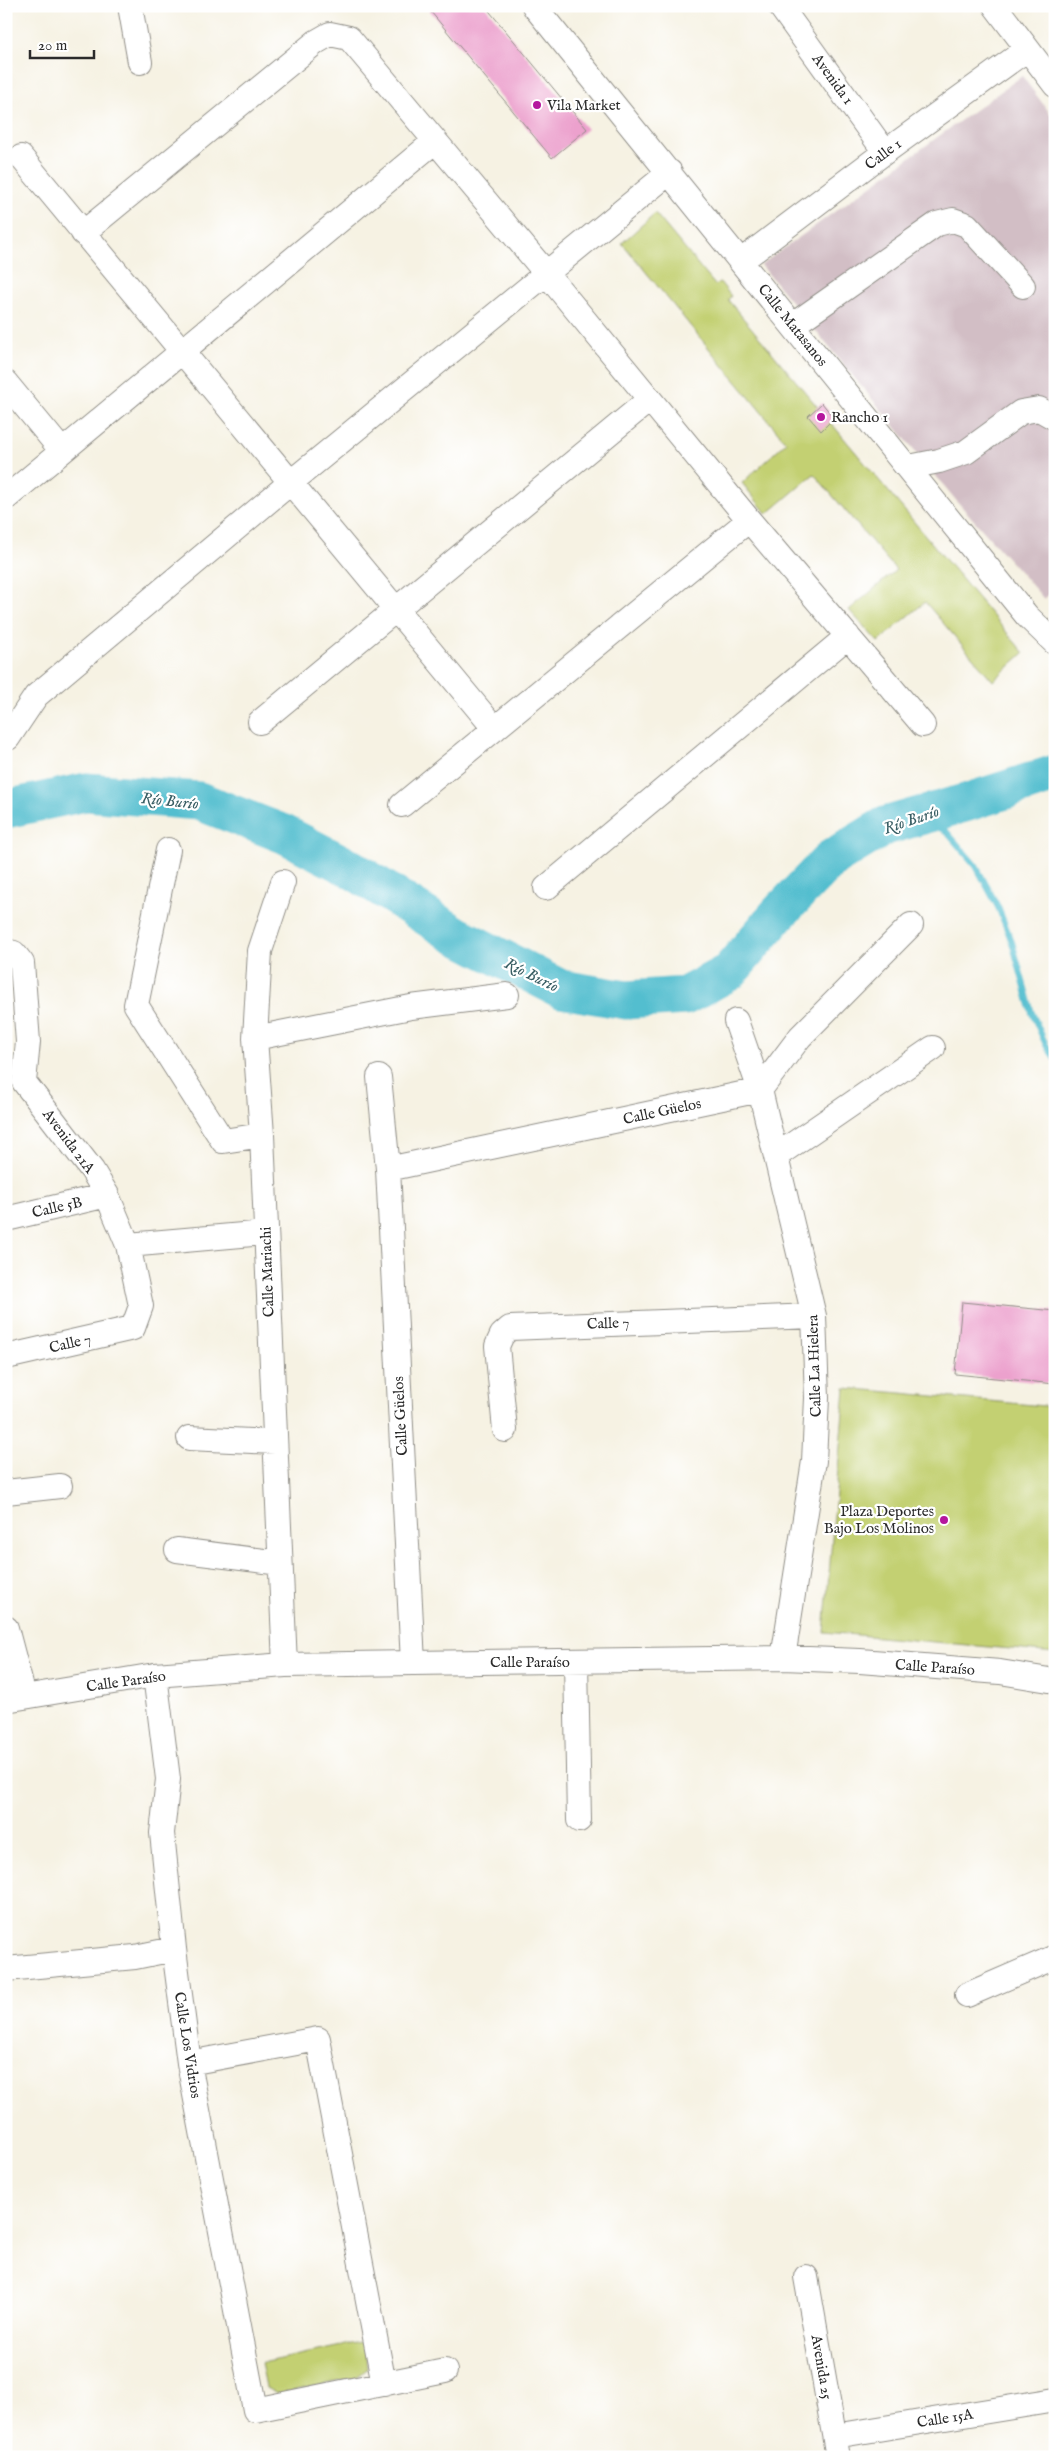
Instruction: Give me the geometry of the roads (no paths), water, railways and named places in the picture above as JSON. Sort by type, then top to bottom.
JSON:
[{"type":"street","points":[[130,6],[140,62]]},
{"type":"street","name":"Calle Matasanos","points":[[534,6],[1028,616],[1055,643]]},
{"type":"street","name":"Avenida 1","points":[[780,6],[885,152]]},
{"type":"street","points":[[995,6],[1026,50],[1055,85]]},
{"type":"street","points":[[83,232],[316,42],[330,34],[349,38],[357,45],[749,520],[923,725]]},
{"type":"street","name":"Calle 1","points":[[741,261],[885,152],[1026,50]]},
{"type":"street","points":[[6,498],[436,141]]},
{"type":"street","points":[[21,157],[495,729]]},
{"type":"street","points":[[8,738],[36,696],[290,483],[670,172]]},
{"type":"street","points":[[793,325],[937,224],[953,220],[967,225],[1023,286]]},
{"type":"street","points":[[6,383],[62,451]]},
{"type":"street","points":[[260,722],[649,400]]},
{"type":"street","points":[[908,467],[939,461],[966,452],[1021,412],[1039,409],[1055,418]]},
{"type":"street","points":[[402,805],[749,520]]},
{"type":"street","points":[[546,888],[848,636]]},
{"type":"street","points":[[168,850],[136,1005],[223,1141],[262,1135]]},
{"type":"street","name":"Calle Mariachi","points":[[283,882],[260,951],[255,1038],[262,1135],[285,1665]]},
{"type":"street","points":[[760,1090],[800,1037],[911,925]]},
{"type":"street","name":"Avenida 21A","points":[[10,952],[22,964],[28,1042],[15,1084],[92,1170],[107,1195],[128,1245],[141,1306],[133,1328]]},
{"type":"street","points":[[255,1038],[411,1007],[507,995]]},
{"type":"street","name":"Calle La Hielera","points":[[736,1021],[760,1090],[814,1316],[817,1398],[814,1462],[783,1658]]},
{"type":"street","points":[[776,1156],[933,1048]]},
{"type":"street","name":"Calle Güelos","points":[[379,1077],[388,1169],[413,1663]]},
{"type":"street","name":"Calle Güelos","points":[[388,1169],[760,1090]]},
{"type":"street","name":"Calle 5B","points":[[6,1219],[107,1195]]},
{"type":"street","points":[[128,1245],[266,1233]]},
{"type":"street","name":"Calle 7","points":[[505,1430],[497,1346],[502,1335],[510,1328],[814,1316]]},
{"type":"street","name":"Calle 7","points":[[6,1357],[133,1328]]},
{"type":"street","points":[[189,1438],[275,1442]]},
{"type":"street","points":[[6,1492],[60,1486]]},
{"type":"street","points":[[176,1550],[280,1562]]},
{"type":"street","points":[[6,1628],[15,1698]]},
{"type":"street","name":"Calle Paraíso","points":[[15,1698],[155,1676],[285,1665],[783,1658],[860,1661],[1000,1672],[1055,1681]]},
{"type":"street","points":[[576,1661],[579,1820]]},
{"type":"street","name":"Calle Los Vidrios","points":[[155,1676],[168,1779],[162,1833],[174,1950],[189,2063],[254,2410],[384,2384]]},
{"type":"street","points":[[6,1969],[135,1957],[174,1950]]},
{"type":"street","points":[[967,1995],[1055,1957]]},
{"type":"street","points":[[189,2063],[318,2039],[384,2384],[445,2371]]},
{"type":"street","name":"Avenida 25","points":[[806,2277],[836,2446]]},
{"type":"street","name":"Calle 15A","points":[[836,2446],[1054,2403]]},
{"type":"waterway","name":"Río Burío","points":[[6,809],[86,792],[199,801],[284,834],[350,868],[456,935],[561,989],[626,1000],[685,996],[729,972],[778,914],[831,859],[885,826],[1055,774]]},
{"type":"waterway","points":[[915,817],[946,831],[976,866],[998,907],[1012,942],[1032,1013],[1046,1045],[1055,1058]]},
{"type":"place","name":"Vila Market","points":[[537,105]]},
{"type":"place","name":"Rancho 1","points":[[821,417]]},
{"type":"place","name":"Plaza Deportes Bajo Los Molinos","points":[[944,1520]]}]
